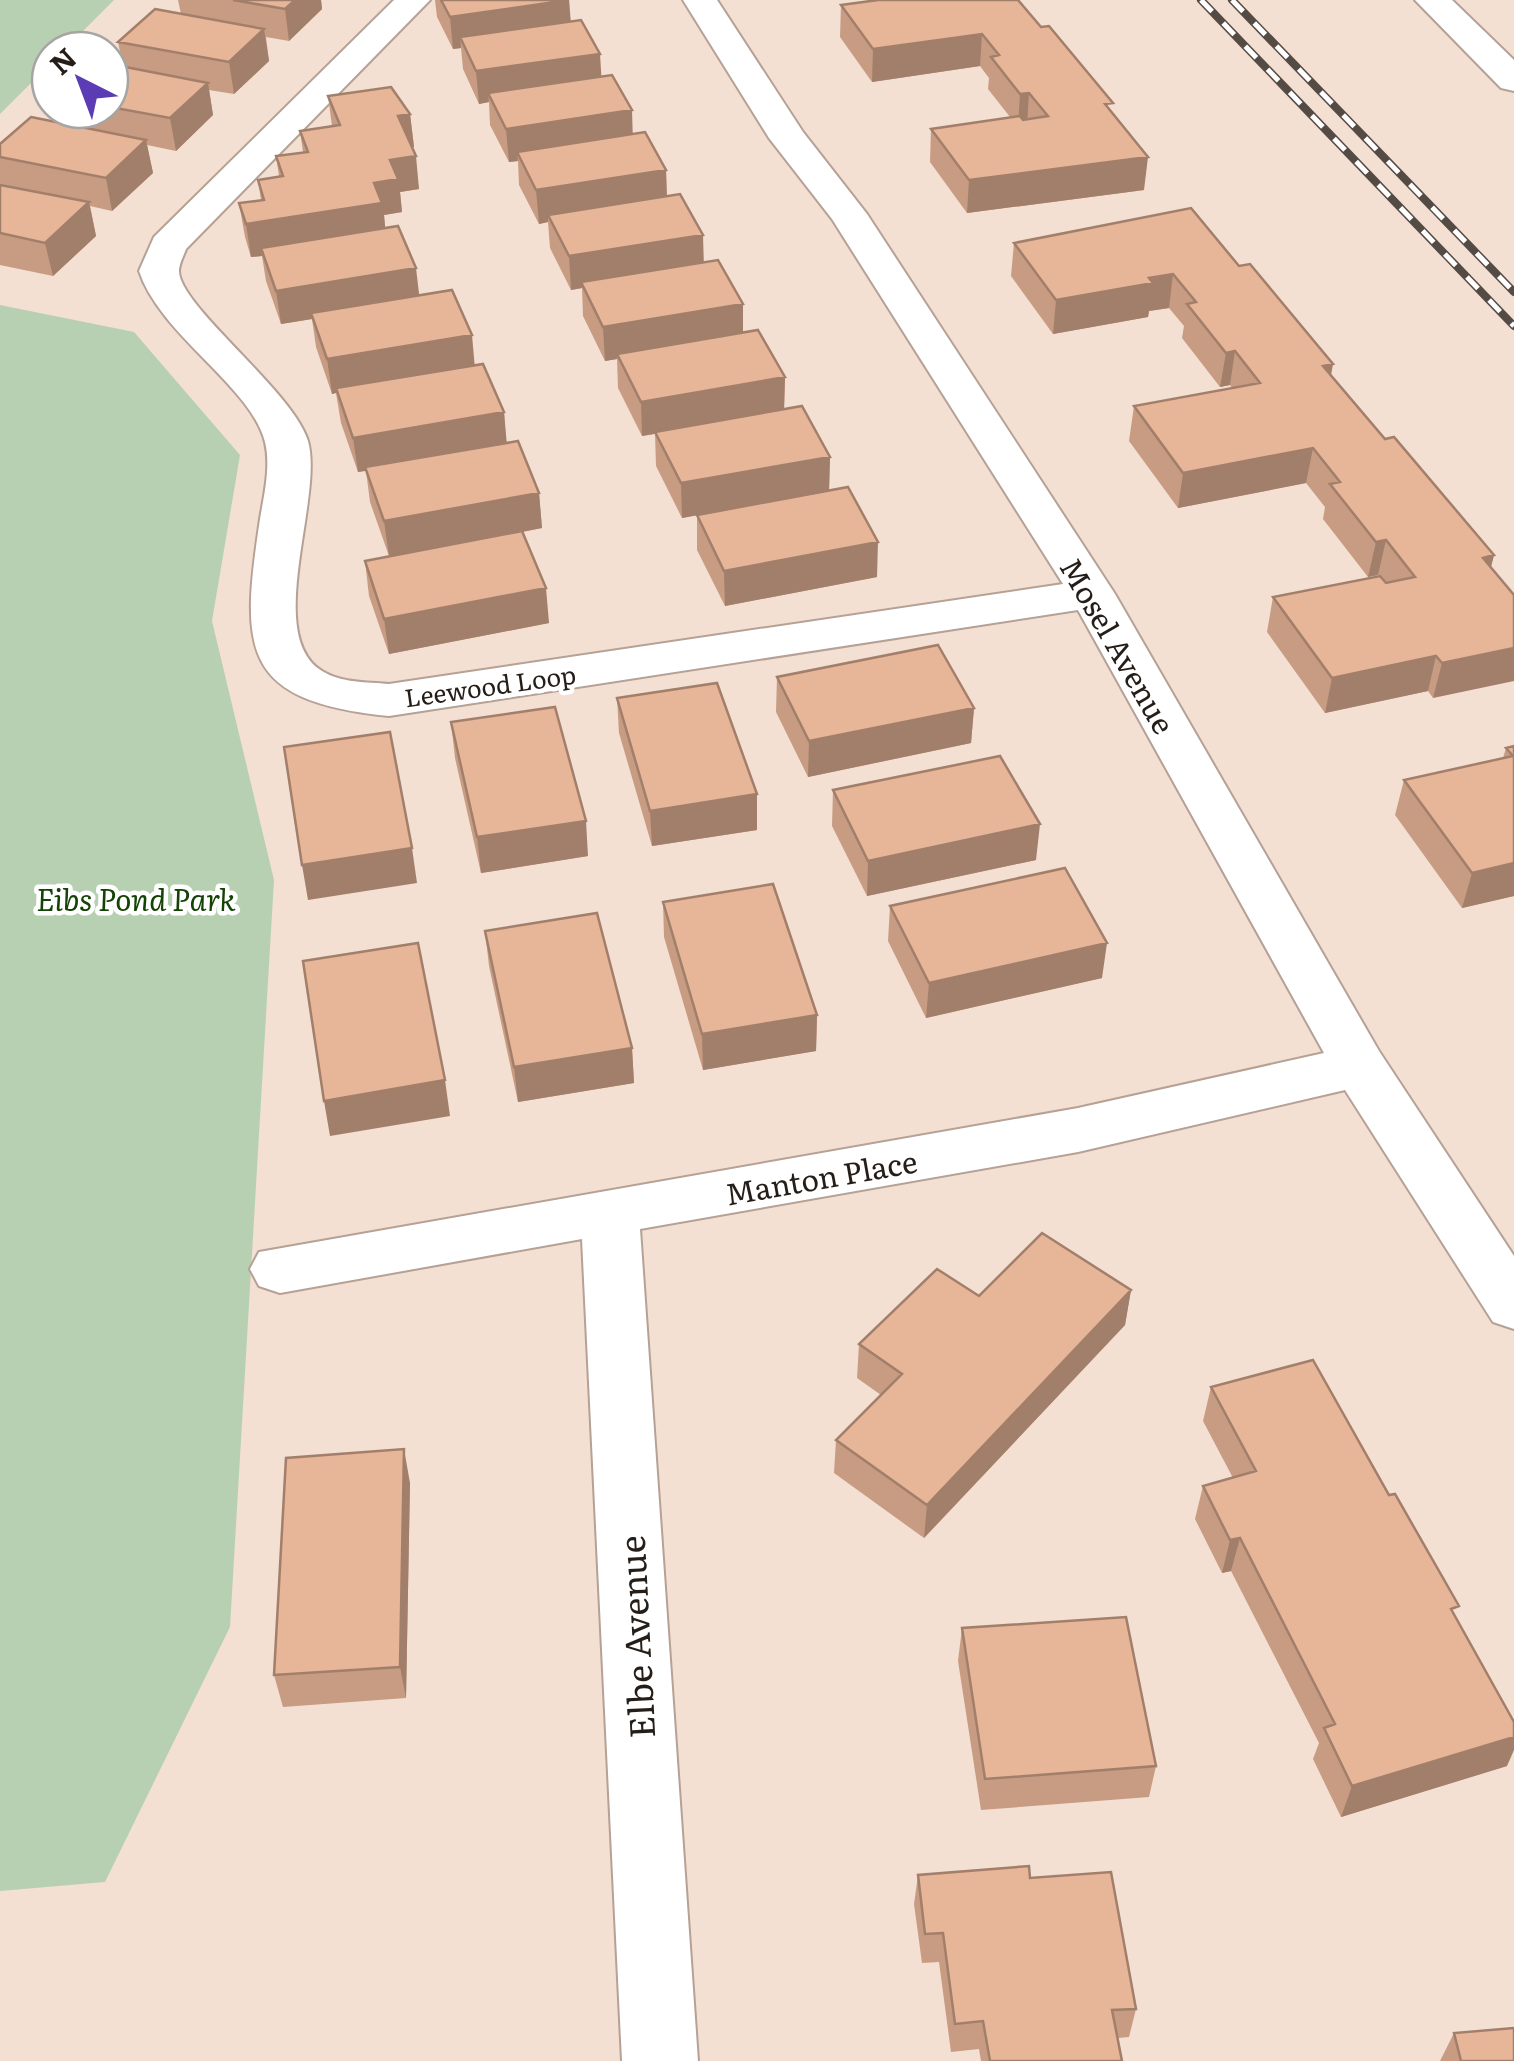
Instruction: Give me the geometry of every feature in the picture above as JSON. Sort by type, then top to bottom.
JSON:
[{"type":"street","name":"Leewood Loop","points":[[413,0],[168,246],[159,271],[167,295],[287,440],[288,475],[272,622],[280,654],[298,678],[340,694],[389,700],[1092,594]]},
{"type":"street","name":"Mosel Avenue","points":[[700,0],[788,138],[848,214],[1092,594],[1359,1066],[1514,1305]]},
{"type":"street","points":[[1432,0],[1514,80]]},
{"type":"street","name":"Manton Place","points":[[280,1269],[1078,1130],[1359,1066]]},
{"type":"street","name":"Elbe Avenue","points":[[610,1214],[660,2061]]},
{"type":"green space","points":[[0,0],[114,0],[84,30],[30,30],[30,84],[0,114]]},
{"type":"green space","name":"Eibs Pond Park","points":[[0,305],[134,332],[240,455],[212,621],[274,880],[230,1627],[105,1882],[0,1891]]},
{"type":"building","points":[[233,0],[295,0],[285,9]]},
{"type":"building","points":[[441,0],[569,0],[450,17]]},
{"type":"building","points":[[878,0],[1018,0],[1041,27],[1049,26],[1113,103],[1105,104],[1148,157],[969,180],[931,129],[1020,116],[1023,120],[1048,116],[1029,93],[1020,94],[991,57],[999,55],[982,34],[873,49],[841,5]]},
{"type":"building","points":[[155,9],[264,29],[229,62],[130,44],[130,31]]},
{"type":"building","points":[[581,20],[600,54],[476,71],[460,37]]},
{"type":"building","points":[[130,68],[208,83],[170,118],[130,111]]},
{"type":"building","points":[[612,75],[632,110],[506,129],[488,93]]},
{"type":"building","points":[[391,87],[410,114],[398,116],[416,156],[390,160],[398,179],[374,183],[382,203],[246,224],[239,203],[264,200],[258,180],[283,176],[276,156],[308,152],[300,131],[340,125],[328,96]]},
{"type":"building","points":[[30,118],[30,130],[96,130],[146,140],[106,178],[0,157],[0,144]]},
{"type":"building","points":[[645,132],[666,170],[536,190],[517,152]]},
{"type":"building","points":[[0,185],[89,202],[45,243],[0,233]]},
{"type":"building","points":[[680,194],[703,235],[569,256],[548,215]]},
{"type":"building","points":[[1191,208],[1239,266],[1250,264],[1333,364],[1323,366],[1385,439],[1394,437],[1494,555],[1483,558],[1514,595],[1514,648],[1442,663],[1436,656],[1332,678],[1273,597],[1380,576],[1386,583],[1415,577],[1386,540],[1376,542],[1330,484],[1340,482],[1313,448],[1183,473],[1134,406],[1260,383],[1235,351],[1226,353],[1187,304],[1196,302],[1173,274],[1149,278],[1153,283],[1056,300],[1014,243]]},
{"type":"building","points":[[398,226],[416,268],[276,291],[261,248]]},
{"type":"building","points":[[718,260],[743,304],[603,327],[581,282]]},
{"type":"building","points":[[452,290],[472,335],[327,359],[311,313]]},
{"type":"building","points":[[758,330],[785,377],[641,402],[617,354]]},
{"type":"building","points":[[483,364],[504,412],[353,438],[336,388]]},
{"type":"building","points":[[802,406],[830,457],[681,483],[655,432]]},
{"type":"building","points":[[518,441],[539,493],[384,521],[365,467]]},
{"type":"building","points":[[848,487],[878,542],[724,571],[697,515]]},
{"type":"building","points":[[522,531],[546,588],[384,619],[365,561]]},
{"type":"building","points":[[938,645],[974,708],[809,741],[777,677]]},
{"type":"building","points":[[717,683],[757,794],[650,811],[617,698]]},
{"type":"building","points":[[555,707],[586,821],[477,837],[451,722]]},
{"type":"building","points":[[390,732],[412,848],[302,865],[284,747]]},
{"type":"building","points":[[1514,746],[1514,863],[1472,873],[1404,780],[1513,756],[1506,748]]},
{"type":"building","points":[[1000,756],[1040,824],[868,861],[833,790]]},
{"type":"building","points":[[1065,868],[1107,943],[929,983],[890,906]]},
{"type":"building","points":[[773,884],[817,1015],[702,1034],[663,902]]},
{"type":"building","points":[[597,913],[632,1048],[514,1067],[485,931]]},
{"type":"building","points":[[418,943],[445,1080],[324,1101],[303,961]]},
{"type":"building","points":[[1042,1233],[1131,1290],[927,1505],[836,1440],[902,1374],[859,1344],[937,1269],[979,1296]]},
{"type":"building","points":[[1313,1360],[1389,1495],[1395,1494],[1459,1606],[1451,1609],[1514,1722],[1514,1737],[1352,1786],[1324,1728],[1335,1724],[1240,1538],[1230,1540],[1203,1486],[1256,1471],[1211,1387]]},
{"type":"building","points":[[404,1449],[400,1667],[274,1675],[286,1458]]},
{"type":"building","points":[[1126,1617],[1156,1766],[985,1779],[962,1628]]},
{"type":"building","points":[[1029,1866],[1030,1878],[1111,1872],[1136,2009],[1112,2010],[1122,2061],[990,2061],[983,2021],[955,2024],[943,1933],[925,1934],[918,1875]]},
{"type":"building","points":[[1514,2028],[1514,2061],[1461,2061],[1454,2033]]},
{"type":"railway","points":[[1201,0],[1514,326]]},
{"type":"railway","points":[[1232,0],[1514,292]]}]
